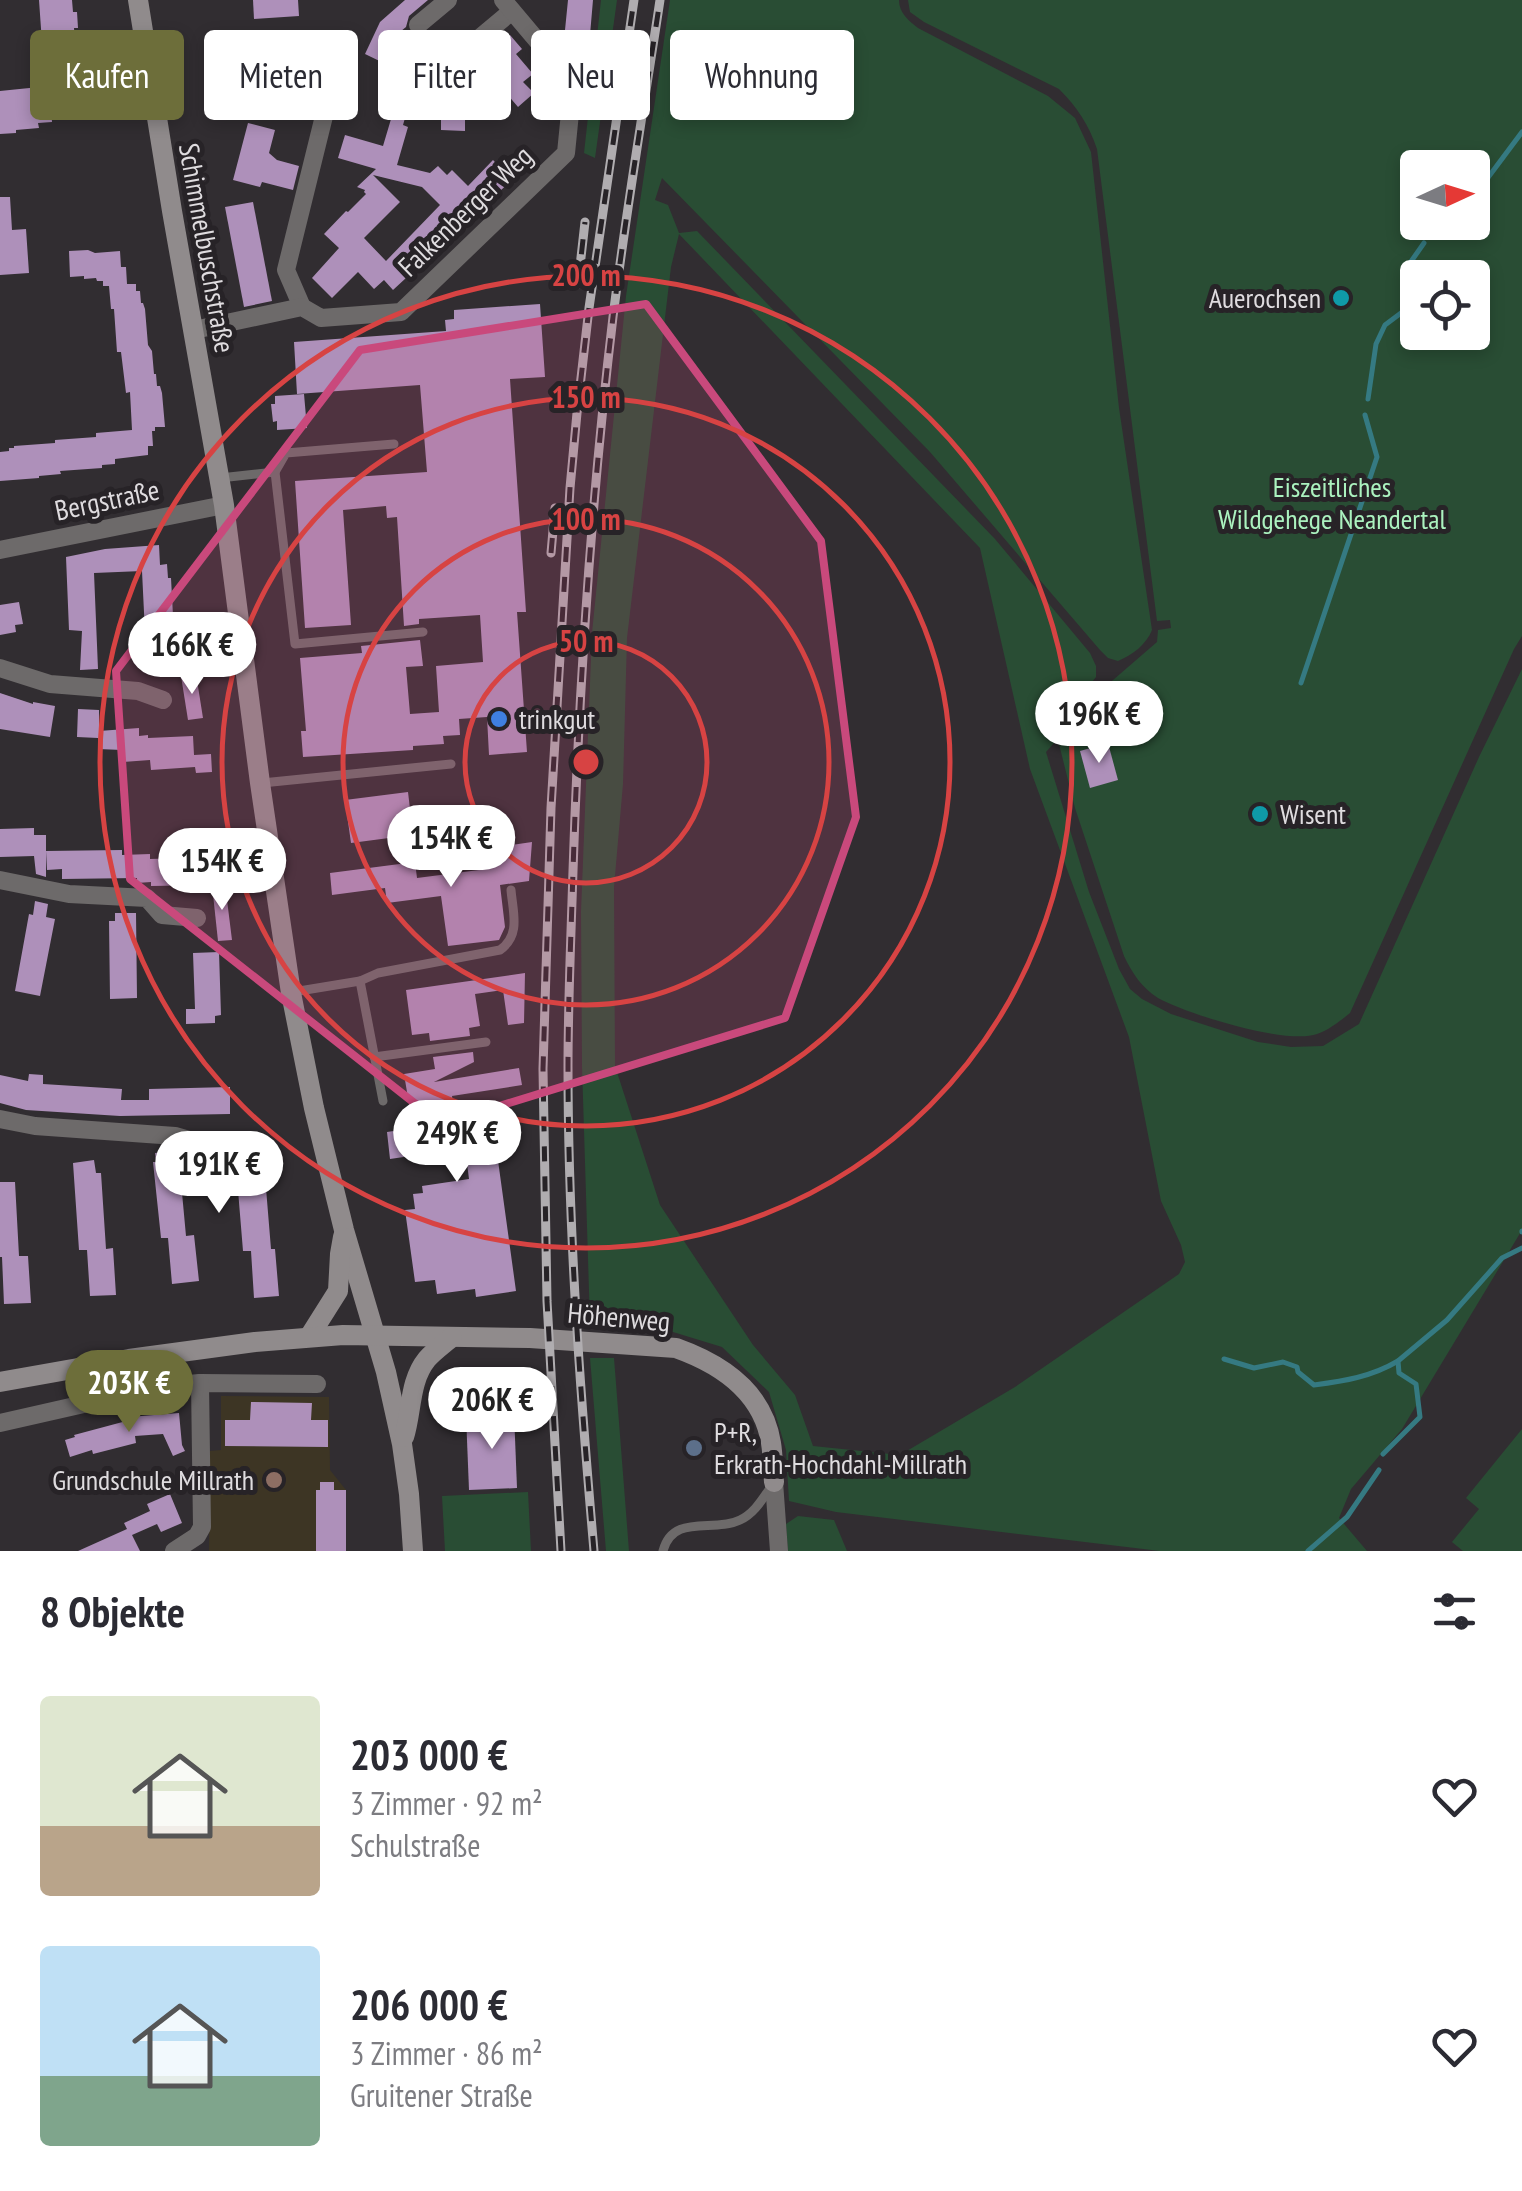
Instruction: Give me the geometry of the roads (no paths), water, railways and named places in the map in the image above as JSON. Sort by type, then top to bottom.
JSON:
[{"type":"main road","name":"Schimmelbuschstraße","points":[[138,0],[220,478],[291,993],[344,1230],[376,1336],[402,1444],[413,1551]]},
{"type":"main road","points":[[309,1336],[338,1291],[344,1230]]},
{"type":"main road","name":"Höhenweg","points":[[0,1382],[129,1359],[343,1334],[530,1338],[676,1348],[725,1371],[746,1391],[763,1415],[771,1442],[774,1482]]},
{"type":"main road","points":[[402,1444],[419,1372],[452,1337]]},
{"type":"street","points":[[418,25],[448,0]]},
{"type":"street","name":"Falkenberger Weg","points":[[194,330],[302,308],[321,318],[401,312],[566,153],[573,83],[507,5],[482,30]]},
{"type":"street","points":[[302,308],[286,270],[323,120]]},
{"type":"street","name":"Bergstraße","points":[[0,550],[224,505]]},
{"type":"street","points":[[0,668],[50,684],[138,692],[163,700]]},
{"type":"street","points":[[0,880],[69,894],[147,898],[162,915],[197,918]]},
{"type":"street","points":[[0,1119],[35,1126],[176,1136],[227,1151]]},
{"type":"street","points":[[0,1423],[163,1386],[200,1382],[317,1384]]},
{"type":"street","points":[[174,1551],[197,1536],[202,1527],[200,1382]]},
{"type":"street","name":"Höhenweg","points":[[774,1482],[779,1551]]},
{"type":"lane","points":[[394,444],[286,453],[275,472],[295,644],[423,632]]},
{"type":"lane","points":[[220,478],[275,472]]},
{"type":"lane","points":[[260,783],[450,764]]},
{"type":"lane","points":[[291,993],[500,950],[514,934],[511,890]]},
{"type":"lane","points":[[360,981],[383,1101]]},
{"type":"lane","points":[[374,1057],[486,1042]]},
{"type":"lane","points":[[664,1551],[667,1538],[683,1528],[733,1523],[745,1518],[758,1507],[774,1482]]},
{"type":"waterway","points":[[1490,175],[1522,132]]},
{"type":"waterway","points":[[1412,260],[1424,243]]},
{"type":"waterway","points":[[1368,399],[1376,344],[1385,325],[1400,314]]},
{"type":"waterway","points":[[1301,683],[1377,457],[1365,415]]},
{"type":"waterway","points":[[1383,1454],[1420,1417],[1416,1384],[1399,1373],[1398,1361],[1447,1320],[1502,1258],[1522,1248]]},
{"type":"waterway","points":[[1224,1359],[1254,1368],[1283,1362],[1297,1367],[1314,1385],[1367,1375],[1398,1361]]},
{"type":"waterway","points":[[1308,1551],[1347,1517],[1379,1470]]},
{"type":"railway","points":[[561,1551],[547,1301],[543,1069],[551,808],[577,413],[634,0]]},
{"type":"railway","points":[[594,1551],[570,1188],[568,1018],[576,802],[587,594],[605,386],[660,0]]},
{"type":"railway","points":[[578,284],[585,222]]},
{"type":"railway","points":[[551,553],[555,508]]},
{"type":"place","name":"Auerochsen","points":[[1341,298]]},
{"type":"place","name":"trinkgut","points":[[499,719]]},
{"type":"place","name":"Wisent","points":[[1260,814]]},
{"type":"place","name":"P+R, Erkrath-Hochdahl-Millrath","points":[[694,1448]]},
{"type":"place","name":"Grundschule Millrath","points":[[274,1480]]},
{"type":"park label","name":"Eiszeitliches Wildgehege Neandertal","points":[[1332,503]]}]
